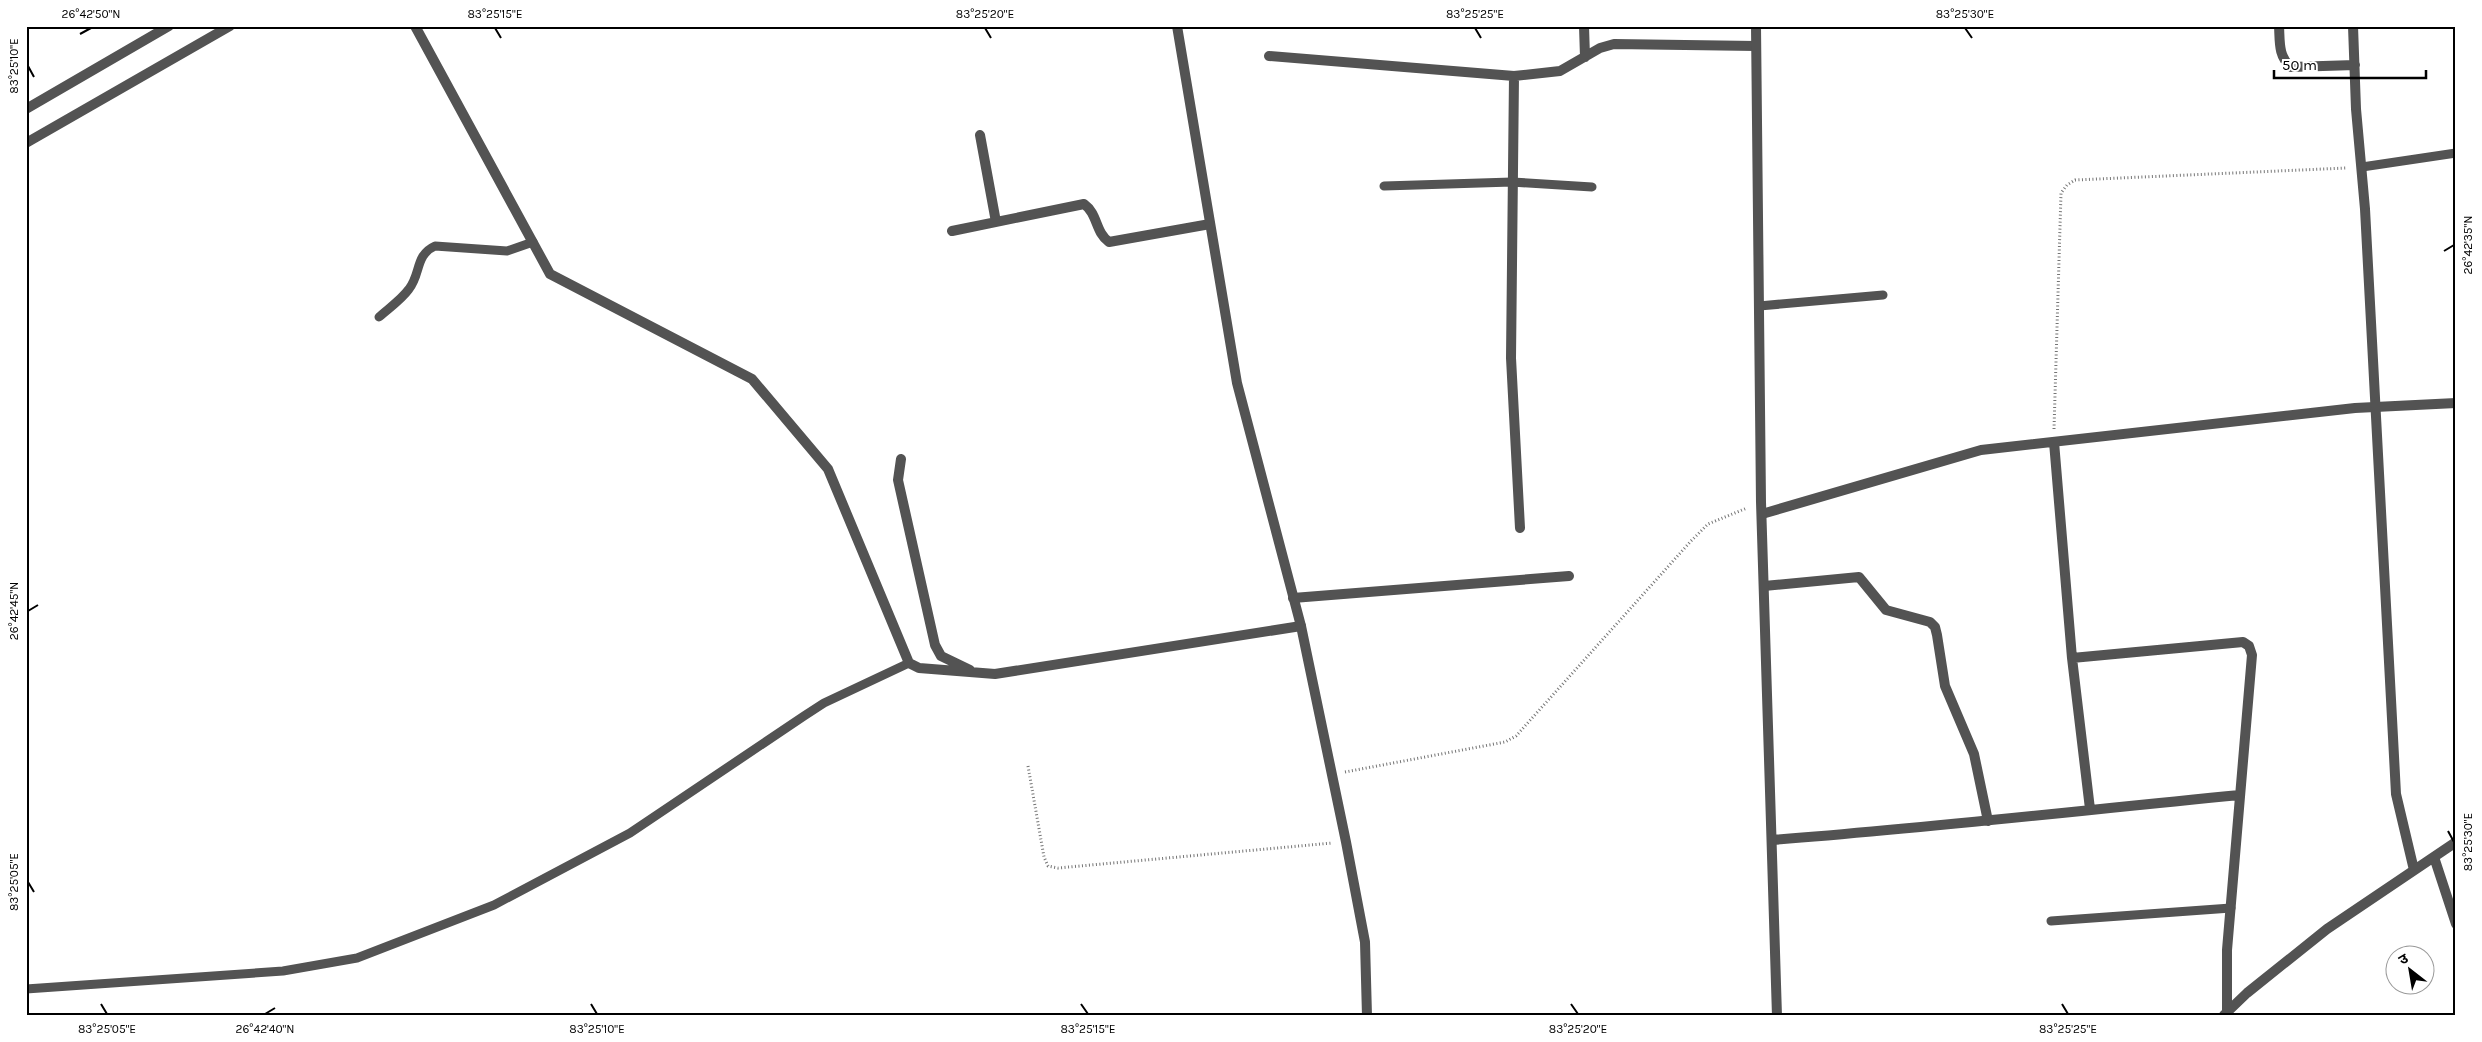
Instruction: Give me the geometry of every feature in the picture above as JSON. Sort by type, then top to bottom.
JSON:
[{"type":"street","points":[[26,109],[169,26]]},
{"type":"street","points":[[26,143],[230,26]]},
{"type":"street","points":[[415,26],[550,274],[752,379],[828,469],[909,663],[919,668],[995,674],[1301,626]]},
{"type":"street","points":[[1177,26],[1237,383],[1301,626],[1346,842],[1365,942],[1367,1016]]},
{"type":"street","points":[[1584,26],[1585,57]]},
{"type":"street","points":[[1756,26],[1762,514],[1777,1016]]},
{"type":"street","points":[[2279,26],[2280,52],[2284,62],[2291,67],[2355,65]]},
{"type":"street","points":[[2353,26],[2396,794],[2414,870]]},
{"type":"street","points":[[1269,56],[1514,76],[1560,71],[1600,48],[1614,44],[1756,46]]},
{"type":"street","points":[[1514,76],[1511,358],[1520,528]]},
{"type":"street","points":[[980,135],[996,222]]},
{"type":"street","points":[[952,231],[1084,204],[1092,210],[1102,237],[1108,242],[1210,224]]},
{"type":"street","points":[[1762,514],[1981,450],[2374,407],[2456,403]]},
{"type":"street","points":[[2054,442],[2072,658],[2090,809]]},
{"type":"street","points":[[902,459],[898,480],[935,645],[941,656],[975,673]]},
{"type":"street","points":[[1293,598],[1569,576]]},
{"type":"street","points":[[1764,586],[1859,577],[1886,610],[1930,622],[1935,627],[1945,686],[1974,754],[1988,821]]},
{"type":"street","points":[[2072,658],[2243,642],[2249,646],[2252,655],[2230,908],[2225,1014]]},
{"type":"street","points":[[1772,840],[1988,821],[2240,795]]},
{"type":"street","points":[[2225,1014],[2247,993],[2327,929],[2456,842]]},
{"type":"street","points":[[2434,857],[2456,924]]},
{"type":"lane","points":[[2362,167],[2456,154]]},
{"type":"lane","points":[[1384,186],[1512,182],[1592,187]]},
{"type":"lane","points":[[379,317],[409,290],[414,281],[420,259],[428,250],[435,246],[507,251],[533,242]]},
{"type":"lane","points":[[1760,306],[1883,296]]},
{"type":"lane","points":[[26,989],[284,972],[357,958],[494,905],[630,833],[824,703],[909,663]]},
{"type":"lane","points":[[2051,921],[2230,908]]},
{"type":"path","points":[[2054,442],[2061,193],[2067,185],[2076,180],[2362,167]]},
{"type":"path","points":[[1332,774],[1505,742],[1516,736],[1690,541],[1708,524],[1762,502]]},
{"type":"path","points":[[1028,766],[1044,857],[1048,866],[1058,868],[1346,842]]}]
